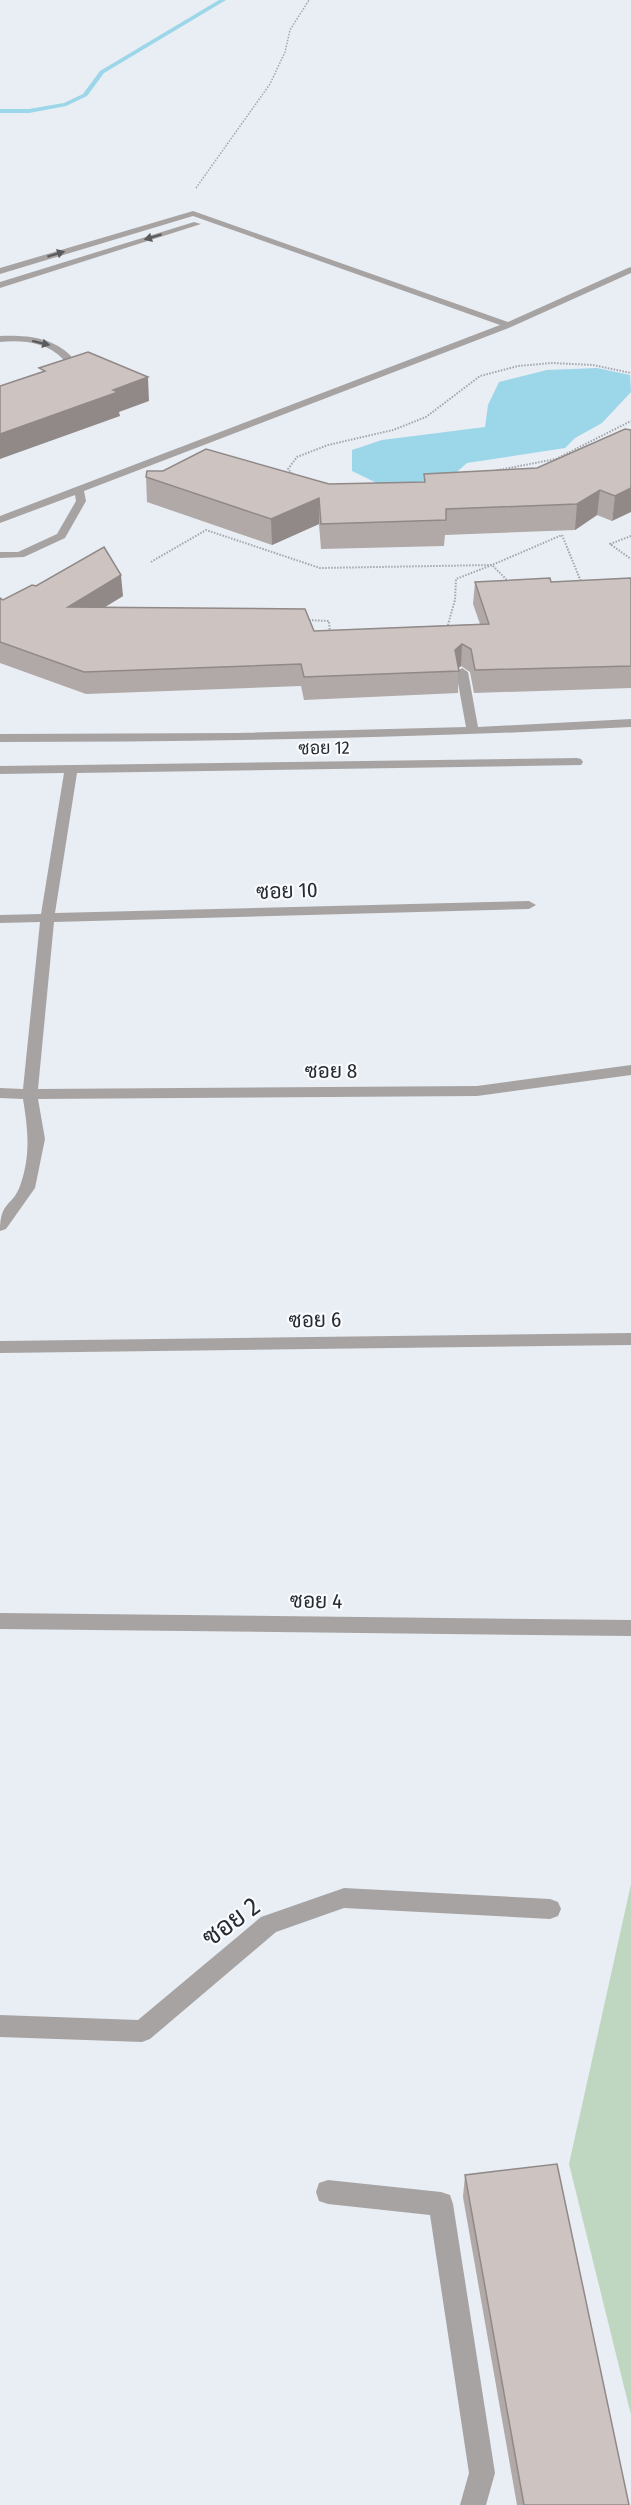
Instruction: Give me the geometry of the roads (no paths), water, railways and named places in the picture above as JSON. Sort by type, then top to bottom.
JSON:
[{"type":"street","points":[[0,271],[193,213],[508,325]]},
{"type":"street","points":[[0,285],[209,220]]},
{"type":"street","points":[[0,520],[508,325],[631,270]]},
{"type":"street","points":[[0,339],[29,340],[61,350],[68,358],[67,366],[59,375],[43,382]]},
{"type":"street","points":[[0,555],[20,555],[62,536],[81,501],[80,490]]},
{"type":"street","points":[[462,672],[473,732]]},
{"type":"street","points":[[0,738],[162,739],[473,732],[631,723]]},
{"type":"street","name":"ซอย 12","points":[[0,770],[70,771],[577,762]]},
{"type":"street","points":[[0,1225],[27,1188],[38,1139],[30,1094],[47,919],[70,771]]},
{"type":"street","name":"ซอย 10","points":[[0,919],[529,905]]},
{"type":"street","name":"ซอย 8","points":[[30,1094],[477,1091],[631,1070]]},
{"type":"street","points":[[0,1093],[30,1094]]},
{"type":"street","points":[[0,1101],[30,1094]]},
{"type":"street","name":"ซอย 6","points":[[0,1347],[631,1339]]},
{"type":"street","name":"ซอย 4","points":[[0,1621],[631,1628]]},
{"type":"street","name":"ซอย 2","points":[[0,2026],[142,2031],[269,1924],[344,1898],[550,1909]]},
{"type":"street","points":[[328,2192],[441,2204],[482,2473],[473,2505]]},
{"type":"water","points":[[597,368],[630,375],[631,392],[602,423],[575,438],[565,448],[467,463],[446,481],[385,487],[352,471],[352,450],[382,440],[485,427],[488,405],[499,382],[547,370]]},
{"type":"waterway","points":[[0,111],[29,111],[66,104],[85,95],[102,72],[223,0]]}]
